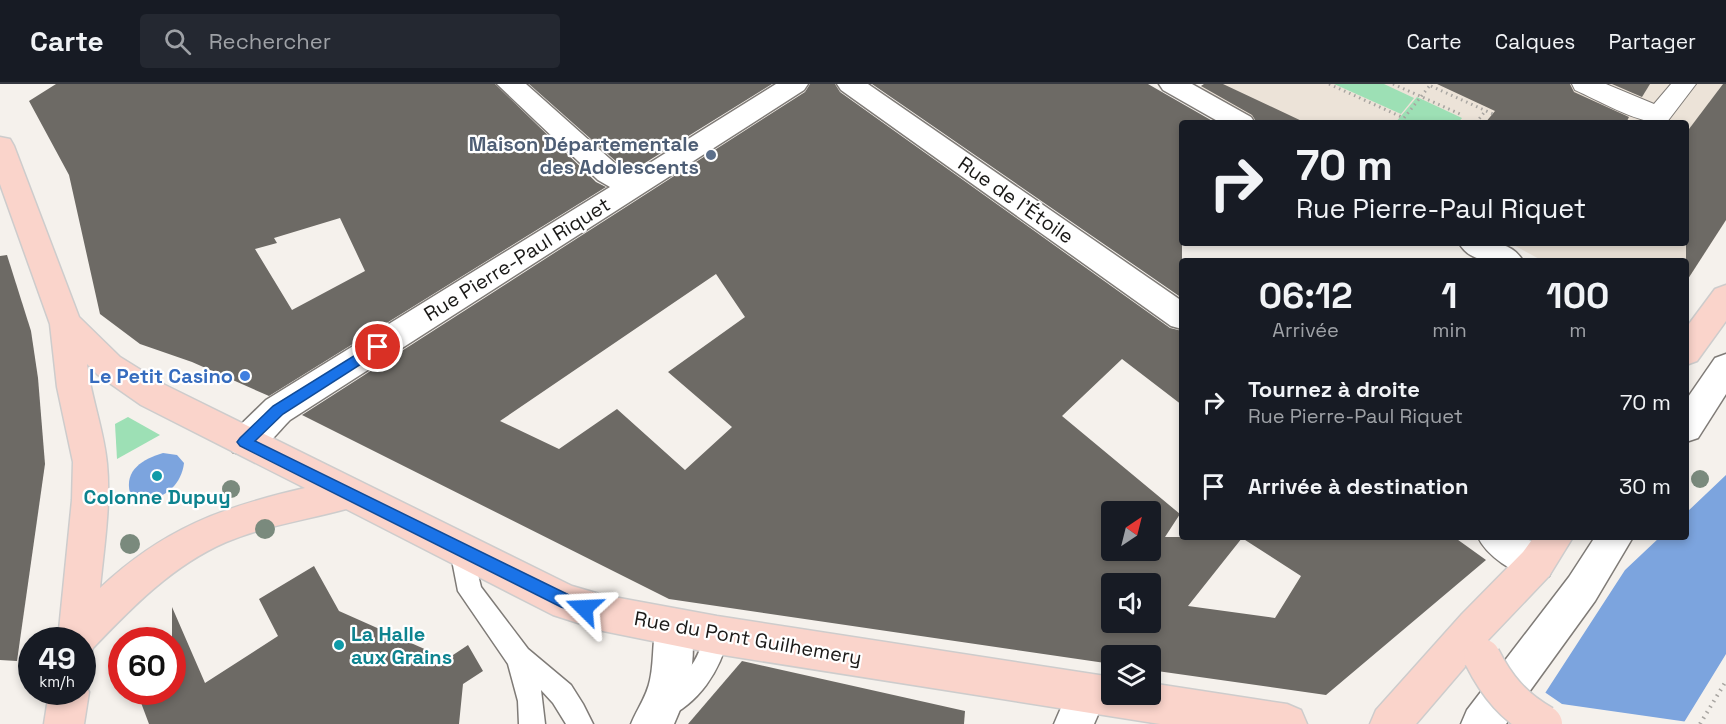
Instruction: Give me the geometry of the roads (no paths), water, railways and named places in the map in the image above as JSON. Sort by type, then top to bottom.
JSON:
[{"type":"main road","points":[[0,146],[66,324],[73,387],[90,462],[90,500],[78,627]]},
{"type":"main road","points":[[1689,348],[1726,297]]},
{"type":"main road","name":"Rue du Pont Guilhemery","points":[[66,324],[109,366],[126,379],[244,442],[566,602],[603,614],[1081,709],[1287,724]]},
{"type":"main road","points":[[88,627],[144,573],[194,540],[225,526],[348,493]]},
{"type":"main road","points":[[1390,724],[1479,642],[1545,550]]},
{"type":"main road","points":[[1479,642],[1495,684],[1510,702],[1544,724]]},
{"type":"main road","points":[[64,724],[67,705]]},
{"type":"street","points":[[510,84],[608,173],[632,186]]},
{"type":"street","name":"Rue Pierre-Paul Riquet","points":[[244,442],[278,410],[795,84]]},
{"type":"street","name":"Rue de l'Étoile","points":[[850,84],[1179,315]]},
{"type":"street","points":[[1172,84],[1195,99],[1236,120]]},
{"type":"street","points":[[1584,84],[1658,116],[1684,84]]},
{"type":"street","points":[[1480,246],[1502,258]]},
{"type":"street","points":[[1689,423],[1726,367]]},
{"type":"street","points":[[1507,540],[1545,550]]},
{"type":"street","points":[[1481,724],[1582,589],[1613,540]]},
{"type":"street","points":[[657,715],[670,686],[673,662],[672,627]]},
{"type":"lane","points":[[462,550],[470,591],[519,658],[554,683],[580,724]]},
{"type":"lane","points":[[657,715],[689,687],[709,664],[717,635]]},
{"type":"lane","points":[[519,658],[531,701],[532,724]]},
{"type":"water","points":[[163,453],[177,455],[184,463],[178,481],[165,494],[157,497],[139,497],[130,493],[130,478],[137,467],[142,462]]},
{"type":"water","points":[[1726,475],[1726,654],[1683,724],[1525,724],[1625,570],[1657,540],[1689,540],[1689,510]]},
{"type":"place","name":"Maison Départementale des Adolescents","points":[[711,155]]},
{"type":"place","name":"Le Petit Casino","points":[[245,376]]},
{"type":"place","name":"Colonne Dupuy","points":[[157,476]]},
{"type":"place","name":"La Halle aux Grains","points":[[339,645]]}]
